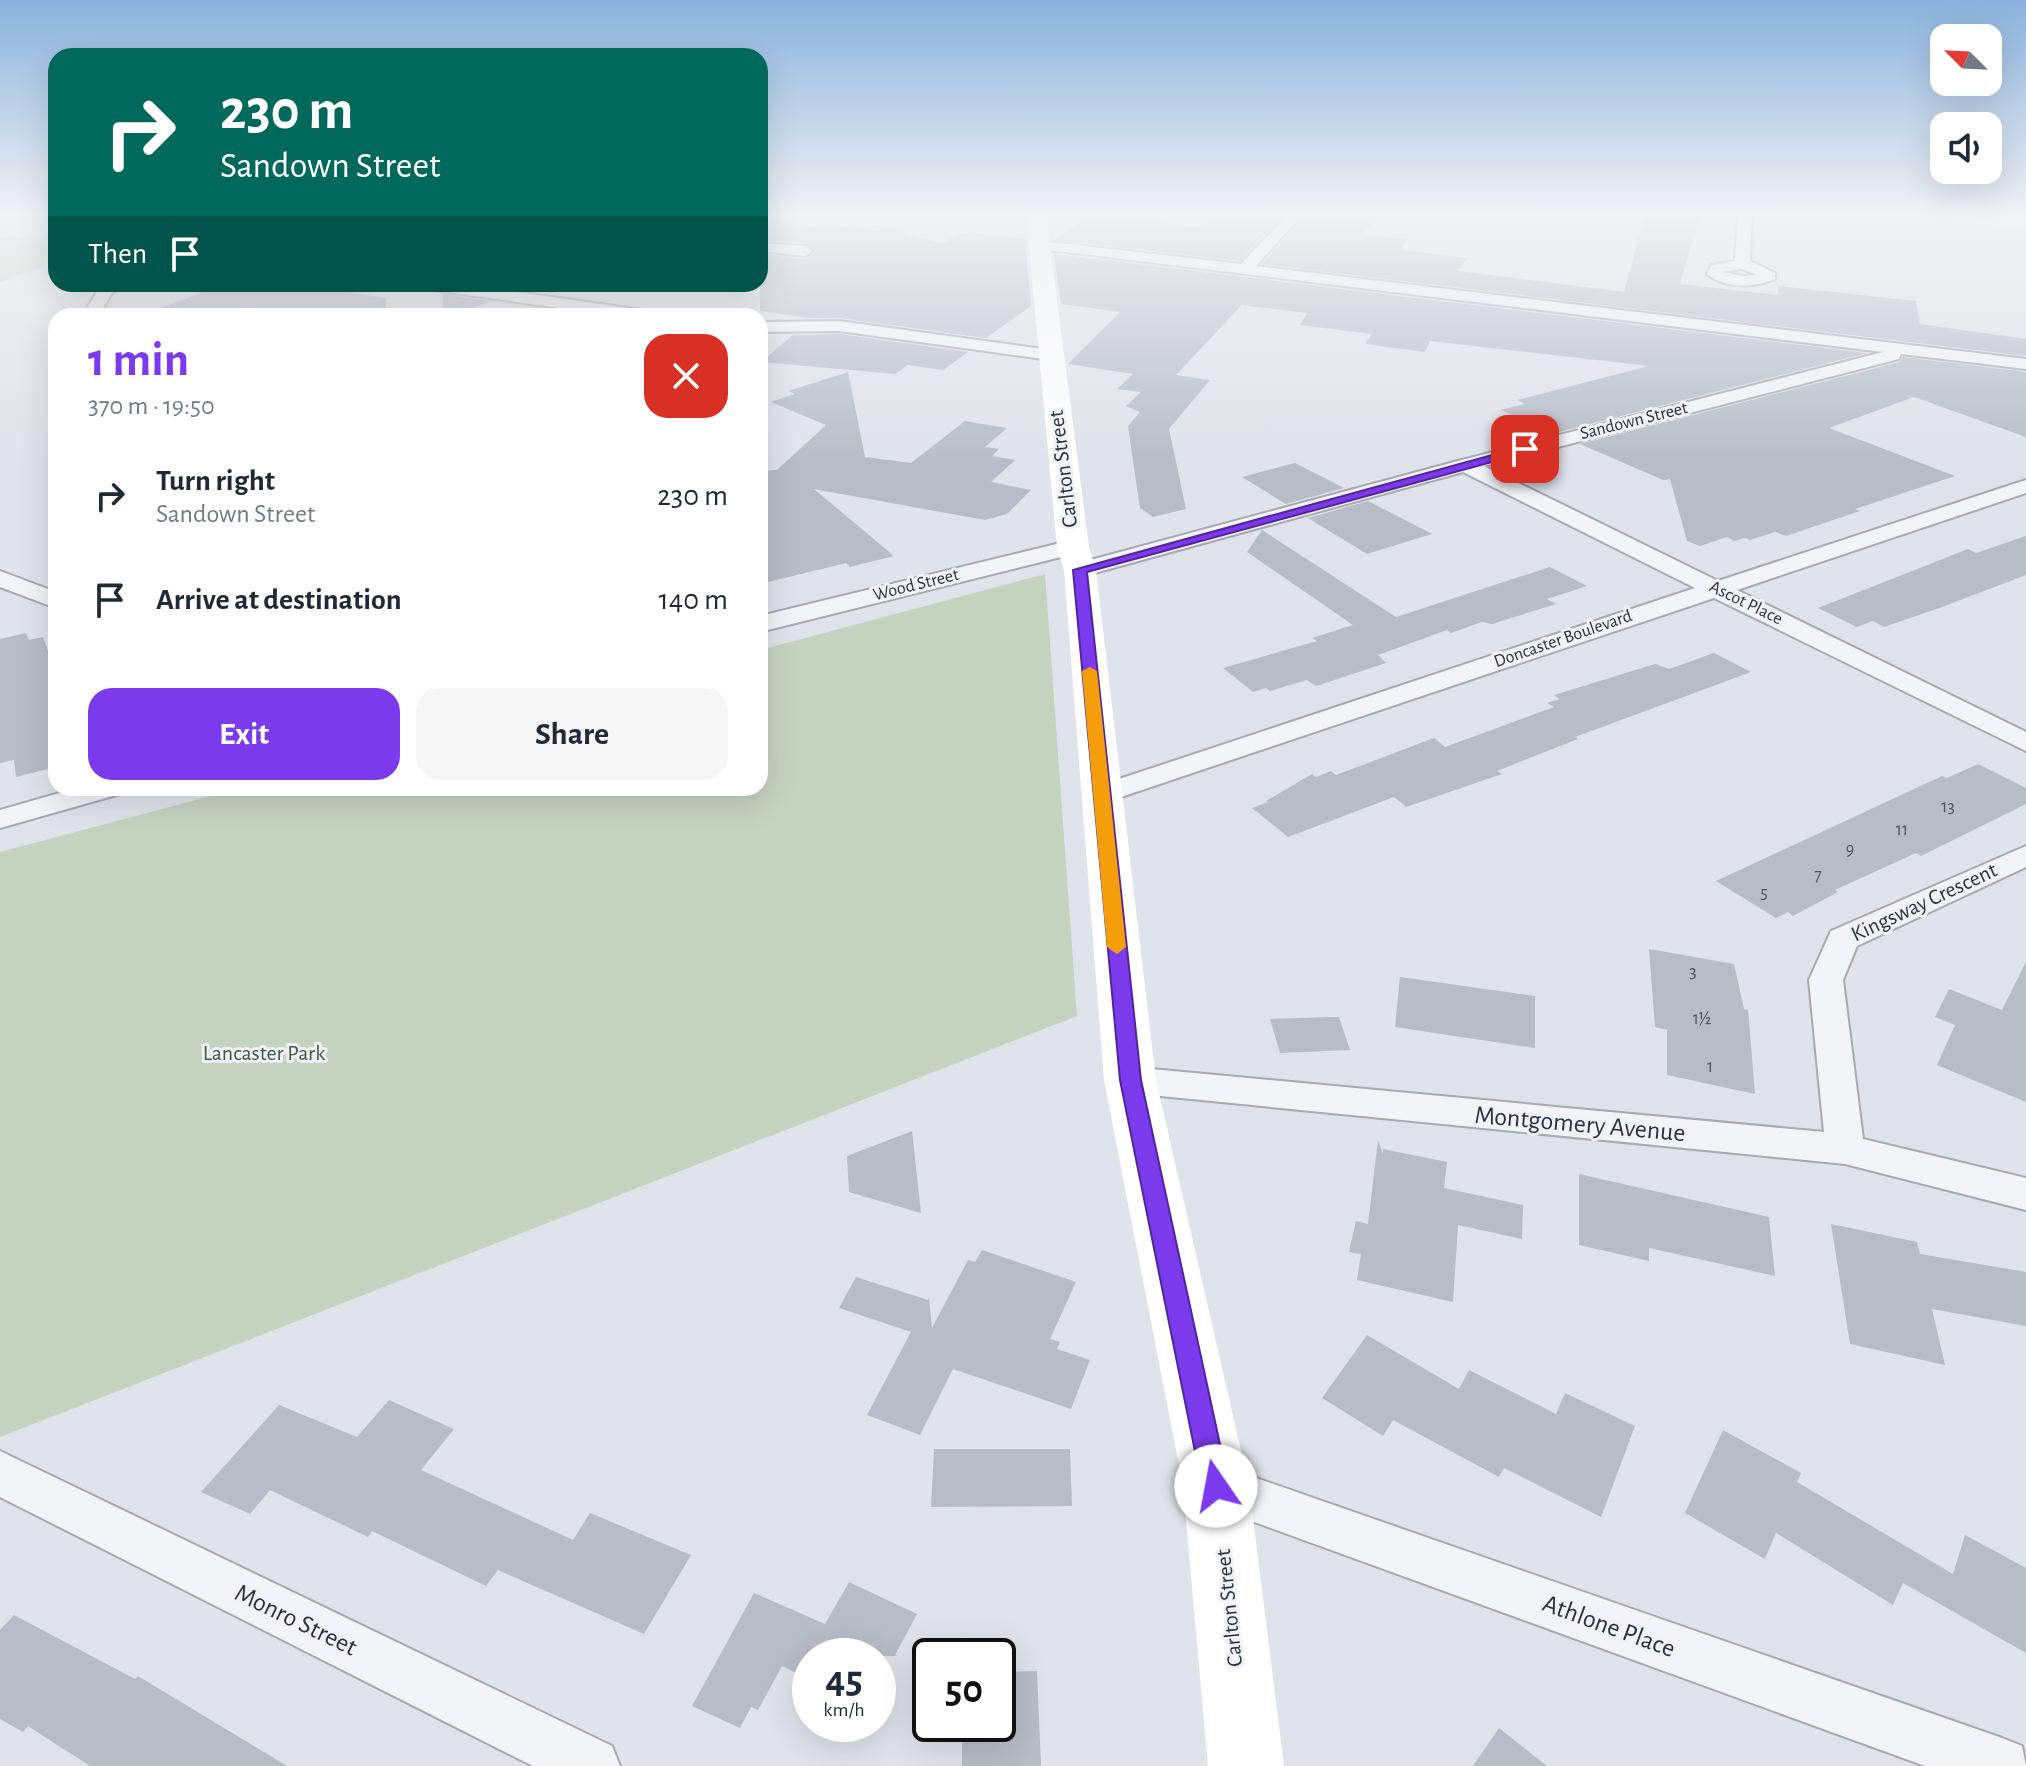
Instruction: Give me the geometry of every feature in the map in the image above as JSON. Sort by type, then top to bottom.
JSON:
[{"type":"main road","name":"Carlton Street","points":[[1045,297],[1102,794],[1130,1080],[1216,1486],[1246,1766]]},
{"type":"street","points":[[518,297],[592,308]]},
{"type":"street","points":[[1473,297],[2026,364]]},
{"type":"street","points":[[519,308],[536,300]]},
{"type":"street","points":[[768,327],[839,326],[1050,355]]},
{"type":"street","name":"Sandown Street","points":[[1076,558],[1465,465],[1911,350]]},
{"type":"street","name":"Ascot Place","points":[[1465,465],[2026,743]]},
{"type":"street","name":"Doncaster Boulevard","points":[[1102,794],[2026,486]]},
{"type":"street","name":"Wood Street","points":[[768,622],[1076,558]]},
{"type":"street","points":[[0,578],[48,598]]},
{"type":"street","points":[[0,819],[82,796]]},
{"type":"street","name":"Kingsway Crescent","points":[[1845,1149],[1826,980],[1843,939],[2026,855]]},
{"type":"street","name":"Montgomery Avenue","points":[[1130,1080],[1845,1149],[2026,1194]]},
{"type":"street","name":"Monro Street","points":[[0,1473],[592,1766]]},
{"type":"street","name":"Athlone Place","points":[[1216,1486],[2002,1766]]},
{"type":"green space","name":"Lancaster Park","points":[[1045,574],[1077,1016],[0,1437],[0,852],[211,796],[768,796],[768,648]]},
{"type":"building","points":[[189,297],[386,298],[385,308],[161,308]]},
{"type":"building","points":[[443,297],[489,301],[474,308],[442,308]]},
{"type":"building","points":[[760,297],[1030,297],[1031,306],[986,338],[839,318],[809,318],[768,312],[768,308],[760,308]]},
{"type":"building","points":[[1060,297],[1411,297],[1867,353],[1555,433],[1500,410],[1525,404],[1517,400],[1649,366],[1430,341],[1425,352],[1365,344],[1372,334],[1300,325],[1307,313],[1242,305],[1176,375],[1210,380],[1169,429],[1186,509],[1153,517],[1140,508],[1128,426],[1140,412],[1126,406],[1141,392],[1117,389],[1133,374],[1068,364],[1120,312],[1061,304]]},
{"type":"building","points":[[1539,297],[1883,297],[1916,301],[1920,324],[2026,339],[2026,356]]},
{"type":"building","points":[[839,334],[968,352],[943,370],[908,365],[895,374],[768,363],[768,356],[793,335]]},
{"type":"building","points":[[1903,357],[2026,372],[2026,437],[1914,397],[1829,428],[1955,476],[1786,536],[1775,532],[1750,540],[1734,541],[1727,537],[1700,546],[1687,541],[1670,479],[1663,480],[1580,444],[1900,362]]},
{"type":"building","points":[[848,372],[865,457],[911,463],[965,421],[1007,428],[985,447],[999,449],[992,456],[1015,460],[991,482],[1031,490],[1007,514],[985,520],[814,489],[894,556],[850,567],[846,563],[768,582],[768,471],[777,470],[826,425],[771,402],[795,394],[788,391]]},
{"type":"building","points":[[1295,463],[1344,488],[1286,504],[1242,477]]},
{"type":"building","points":[[1368,501],[1432,534],[1367,554],[1308,518]]},
{"type":"building","points":[[1262,530],[1396,617],[1550,567],[1587,586],[1547,599],[1556,604],[1492,624],[1482,622],[1451,633],[1447,630],[1378,655],[1386,663],[1316,686],[1307,680],[1270,691],[1266,688],[1253,692],[1223,668],[1317,641],[1312,638],[1353,625],[1247,552]]},
{"type":"building","points":[[2026,536],[2026,575],[1942,607],[1884,627],[1873,621],[1857,627],[1818,608],[1968,549],[1976,553]]},
{"type":"building","points":[[26,633],[29,640],[43,637],[48,650],[48,769],[16,777],[14,760],[0,763],[0,639]]},
{"type":"building","points":[[1714,653],[1751,672],[1575,737],[1578,739],[1497,771],[1502,774],[1406,807],[1394,797],[1288,837],[1252,808],[1268,802],[1312,774],[1316,777],[1331,771],[1336,775],[1434,738],[1445,747],[1554,707],[1547,703],[1560,699],[1554,695],[1655,664],[1669,669]]},
{"type":"building","points":[[1978,764],[2026,788],[2026,804],[1921,856],[1916,853],[1835,890],[1838,892],[1793,916],[1788,912],[1776,918],[1716,881],[1942,776],[1947,778]]},
{"type":"building","points":[[1649,949],[1734,964],[1744,1009],[1748,1010],[1755,1094],[1667,1075],[1667,1030],[1655,1027]]},
{"type":"building","points":[[2026,962],[2026,1102],[1937,1065],[1955,1025],[1935,1017],[1949,989],[2002,1010]]},
{"type":"building","points":[[1400,977],[1535,996],[1535,1048],[1395,1027]]},
{"type":"building","points":[[1339,1017],[1350,1050],[1280,1053],[1270,1019]]},
{"type":"building","points":[[912,1131],[921,1213],[849,1192],[847,1156]]},
{"type":"building","points":[[1378,1140],[1383,1154],[1383,1149],[1447,1162],[1444,1188],[1523,1205],[1522,1239],[1458,1225],[1453,1302],[1357,1280],[1361,1254],[1349,1252],[1356,1221],[1368,1224]]},
{"type":"building","points":[[1579,1174],[1769,1217],[1775,1276],[1649,1248],[1649,1261],[1579,1245]]},
{"type":"building","points":[[1831,1224],[1917,1242],[1920,1254],[2026,1272],[2026,1326],[1932,1309],[1945,1365],[1850,1344]]},
{"type":"building","points":[[982,1250],[1076,1282],[1050,1339],[1060,1342],[1057,1349],[1090,1360],[1071,1409],[953,1369],[920,1435],[867,1415],[911,1332],[839,1308],[856,1277],[929,1298],[932,1328],[968,1260],[975,1262]]},
{"type":"building","points":[[1367,1335],[1459,1389],[1469,1370],[1556,1414],[1565,1393],[1635,1426],[1601,1517],[1504,1468],[1499,1477],[1393,1420],[1383,1436],[1322,1398]]},
{"type":"building","points":[[389,1400],[454,1429],[421,1470],[573,1540],[590,1513],[691,1555],[644,1634],[498,1570],[486,1586],[372,1531],[368,1537],[270,1490],[250,1514],[201,1492],[279,1405],[357,1437]]},
{"type":"building","points":[[1723,1430],[1801,1473],[1797,1482],[1953,1574],[1965,1535],[2026,1568],[2026,1653],[1903,1583],[1893,1605],[1776,1533],[1765,1559],[1685,1513]]},
{"type":"building","points":[[934,1449],[1070,1449],[1072,1506],[931,1507]]},
{"type":"building","points":[[849,1582],[917,1614],[896,1653],[896,1638],[792,1638],[792,1671],[782,1666],[758,1710],[751,1707],[740,1728],[692,1706],[754,1593],[825,1624]]},
{"type":"building","points":[[14,1615],[135,1679],[138,1676],[287,1766],[90,1766],[28,1726],[23,1732],[0,1719],[0,1630]]},
{"type":"building","points":[[1037,1671],[1041,1766],[962,1766],[962,1742],[1016,1742],[1016,1672]]},
{"type":"building","points":[[1499,1728],[1547,1766],[1473,1766]]},
{"type":"slow traffic","points":[[1090,671],[1117,947]]},
{"type":"route","points":[[1216,1486],[1130,1080],[1080,570],[1525,449]]}]
